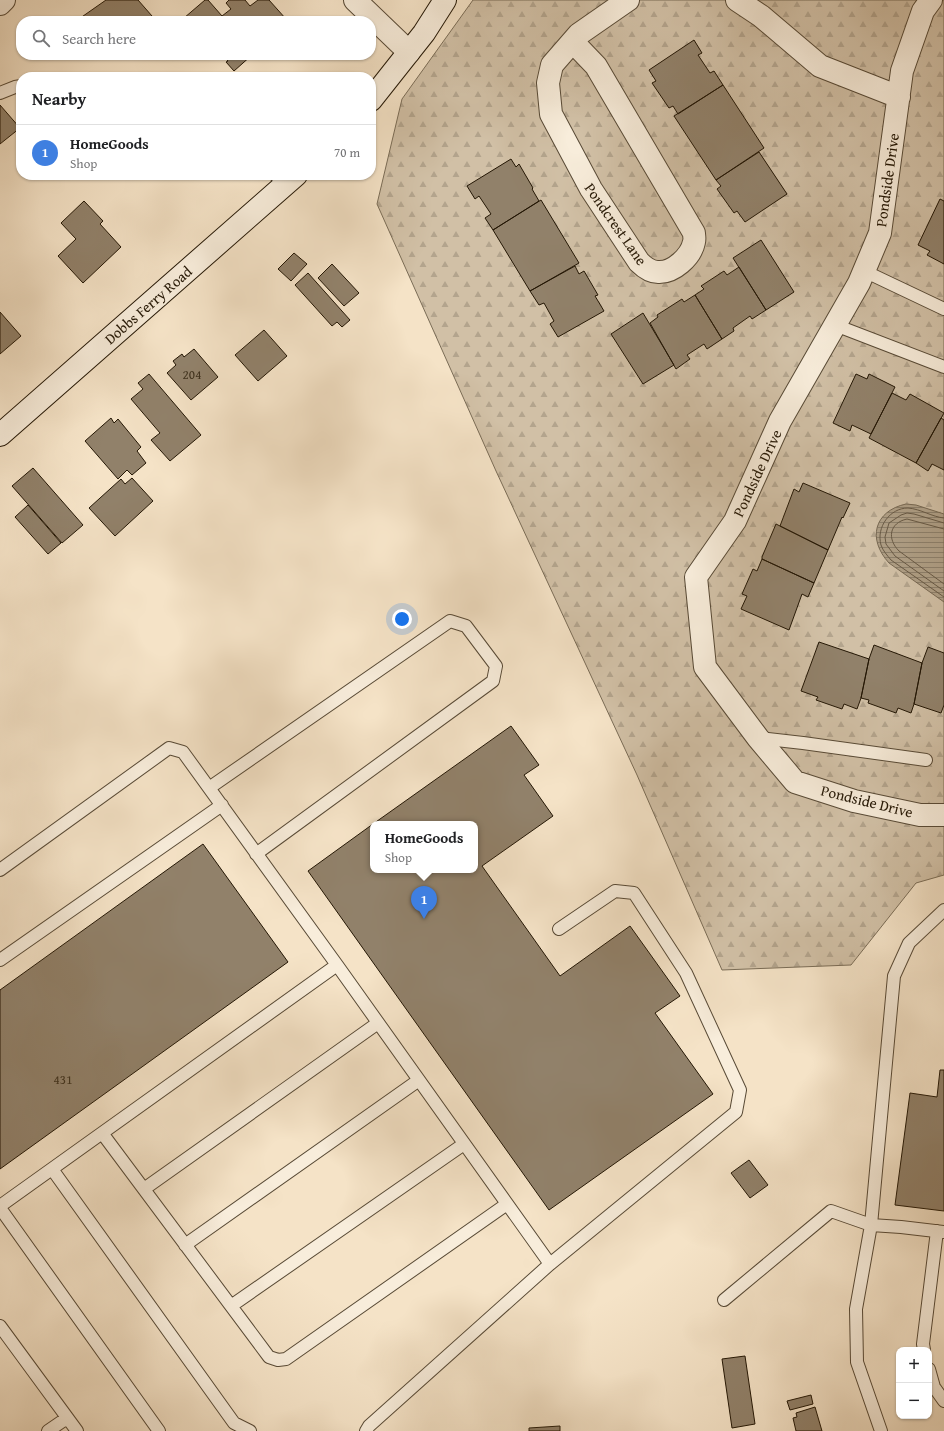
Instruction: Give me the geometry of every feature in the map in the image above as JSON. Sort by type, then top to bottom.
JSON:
[{"type":"street","points":[[0,4],[4,0]]},
{"type":"street","points":[[354,0],[371,16]]},
{"type":"street","points":[[376,94],[424,33],[445,0]]},
{"type":"street","name":"Pondcrest Lane","points":[[573,42],[596,66],[694,233],[694,242],[691,252],[682,262],[670,269],[658,272],[648,269],[639,262],[591,189],[551,114],[548,83],[552,66],[579,34],[628,0]]},
{"type":"street","points":[[737,0],[761,16],[820,66],[899,97]]},
{"type":"street","name":"Pondside Drive","points":[[931,0],[923,11],[902,71],[880,233],[859,283],[780,421],[735,521],[696,577],[705,667],[758,738],[795,782],[854,801],[920,815],[944,815]]},
{"type":"street","points":[[376,21],[409,52]]},
{"type":"street","name":"Dobbs Ferry Road","points":[[0,435],[284,180]]},
{"type":"lane","points":[[0,93],[16,87]]},
{"type":"lane","points":[[864,271],[944,309]]},
{"type":"lane","points":[[835,325],[944,367]]},
{"type":"lane","points":[[209,788],[450,621],[466,626],[496,666],[493,681],[256,854]]},
{"type":"lane","points":[[758,738],[926,760]]},
{"type":"lane","points":[[0,870],[169,748],[183,752],[338,965],[550,1264]]},
{"type":"lane","points":[[0,960],[222,805]]},
{"type":"lane","points":[[367,1429],[550,1264],[736,1112],[740,1090],[686,973],[634,893],[615,891],[559,930]]},
{"type":"lane","points":[[881,1431],[856,1362],[856,1309],[871,1225],[894,976],[909,943],[944,910]]},
{"type":"lane","points":[[159,1431],[0,1207],[338,965]]},
{"type":"lane","points":[[144,1189],[378,1023]]},
{"type":"lane","points":[[185,1245],[419,1080]]},
{"type":"lane","points":[[102,1133],[269,1357],[278,1360],[286,1359],[507,1204]]},
{"type":"lane","points":[[231,1306],[464,1144]]},
{"type":"lane","points":[[52,1169],[234,1427],[250,1431]]},
{"type":"lane","points":[[724,1300],[831,1211],[871,1225],[941,1231],[924,1347]]},
{"type":"lane","points":[[0,1326],[77,1431]]},
{"type":"lane","points":[[932,1380],[934,1387],[944,1401]]},
{"type":"lane","points":[[48,1431],[67,1418]]},
{"type":"green space","points":[[473,0],[944,0],[944,875],[916,883],[851,965],[722,970],[637,775],[496,471],[377,204],[402,99]]},
{"type":"water","points":[[906,504],[916,505],[944,514],[944,602],[889,563],[882,554],[878,545],[876,536],[877,527],[881,519],[895,508]]},
{"type":"building","points":[[106,0],[138,0],[152,16],[83,16]]},
{"type":"building","points":[[205,0],[208,0],[222,16],[186,16]]},
{"type":"building","points":[[229,0],[245,0],[250,6],[258,0],[269,0],[283,16],[222,16],[231,9],[226,3]]},
{"type":"building","points":[[694,40],[702,53],[698,55],[710,73],[714,71],[723,85],[678,114],[673,106],[669,108],[652,83],[656,81],[649,70]]},
{"type":"building","points":[[227,60],[246,60],[234,71],[226,62],[228,61]]},
{"type":"building","points":[[723,85],[764,148],[716,180],[674,116]]},
{"type":"building","points":[[0,105],[16,123],[16,131],[0,144]]},
{"type":"building","points":[[759,152],[787,194],[745,222],[737,211],[734,213],[717,189],[721,186],[716,180]]},
{"type":"building","points":[[511,159],[516,167],[519,164],[539,201],[493,230],[485,218],[491,214],[479,196],[475,199],[467,186]]},
{"type":"building","points":[[940,199],[944,201],[944,264],[927,255],[930,251],[918,245]]},
{"type":"building","points":[[541,200],[579,263],[530,291],[493,230]]},
{"type":"building","points":[[84,201],[103,221],[100,224],[121,247],[83,283],[58,256],[76,239],[61,223]]},
{"type":"building","points":[[761,240],[794,292],[766,310],[733,258]]},
{"type":"building","points":[[294,253],[307,264],[291,281],[278,269]]},
{"type":"building","points":[[332,264],[359,293],[344,306],[318,278]]},
{"type":"building","points":[[575,266],[579,274],[584,271],[598,295],[595,296],[604,311],[558,337],[550,324],[554,321],[544,303],[539,305],[530,291]]},
{"type":"building","points":[[739,267],[766,310],[752,319],[750,316],[733,328],[734,331],[722,339],[695,295],[704,289],[701,286],[724,271],[727,275]]},
{"type":"building","points":[[308,273],[350,320],[342,327],[337,322],[332,326],[295,285]]},
{"type":"building","points":[[695,295],[722,339],[707,349],[704,344],[687,355],[690,359],[676,369],[650,323],[658,317],[657,315],[682,299],[684,302]]},
{"type":"building","points":[[0,312],[21,336],[0,354]]},
{"type":"building","points":[[643,313],[674,365],[643,384],[611,334]]},
{"type":"building","points":[[264,330],[287,356],[258,381],[235,355]]},
{"type":"building","points":[[194,349],[218,377],[191,400],[167,373],[176,365],[173,361],[182,354],[184,357]]},
{"type":"building","points":[[149,374],[201,435],[170,461],[151,440],[160,433],[131,399],[143,389],[138,383]]},
{"type":"building","points":[[856,374],[867,379],[869,374],[895,387],[871,434],[852,425],[850,431],[833,423]]},
{"type":"building","points":[[892,393],[906,400],[910,394],[944,413],[916,463],[869,438]]},
{"type":"building","points":[[111,418],[114,423],[118,419],[141,447],[137,451],[146,463],[132,475],[127,470],[118,479],[85,441]]},
{"type":"building","points":[[941,418],[944,420],[944,470],[932,464],[928,471],[916,463]]},
{"type":"building","points":[[33,468],[83,525],[62,543],[12,486]]},
{"type":"building","points":[[132,478],[153,501],[115,536],[89,508],[121,479],[125,484]]},
{"type":"building","points":[[803,483],[850,503],[843,518],[842,517],[828,550],[780,526],[794,489],[799,492]]},
{"type":"building","points":[[28,505],[61,543],[48,554],[15,517]]},
{"type":"building","points":[[776,524],[828,550],[814,583],[762,559]]},
{"type":"building","points":[[762,559],[814,583],[808,597],[802,594],[789,630],[741,609],[747,596],[742,594],[753,569],[757,571]]},
{"type":"building","points":[[819,642],[869,659],[861,698],[857,709],[844,704],[842,709],[816,700],[818,697],[801,691]]},
{"type":"building","points":[[874,645],[922,663],[911,713],[898,708],[896,713],[868,703],[869,700],[861,698],[869,659]]},
{"type":"building","points":[[928,647],[944,653],[944,705],[941,713],[914,704],[922,663]]},
{"type":"building","points":[[511,726],[539,765],[524,775],[553,816],[482,866],[560,976],[630,926],[680,996],[655,1013],[713,1094],[549,1210],[308,871],[370,826],[370,873],[478,873],[478,821],[377,821]]},
{"type":"building","points":[[203,844],[288,962],[0,1169],[0,990]]},
{"type":"building","points":[[940,1070],[944,1070],[944,1211],[895,1205],[910,1093],[937,1097]]},
{"type":"building","points":[[749,1160],[768,1185],[750,1198],[731,1173]]},
{"type":"building","points":[[745,1356],[755,1424],[732,1428],[722,1359]]},
{"type":"building","points":[[811,1395],[813,1404],[790,1410],[787,1401]]},
{"type":"building","points":[[815,1407],[822,1431],[796,1431],[793,1418],[797,1417],[796,1413]]},
{"type":"building","points":[[560,1426],[560,1431],[529,1431],[529,1428]]},
{"type":"place","name":"HomeGoods","points":[[424,919]]}]
